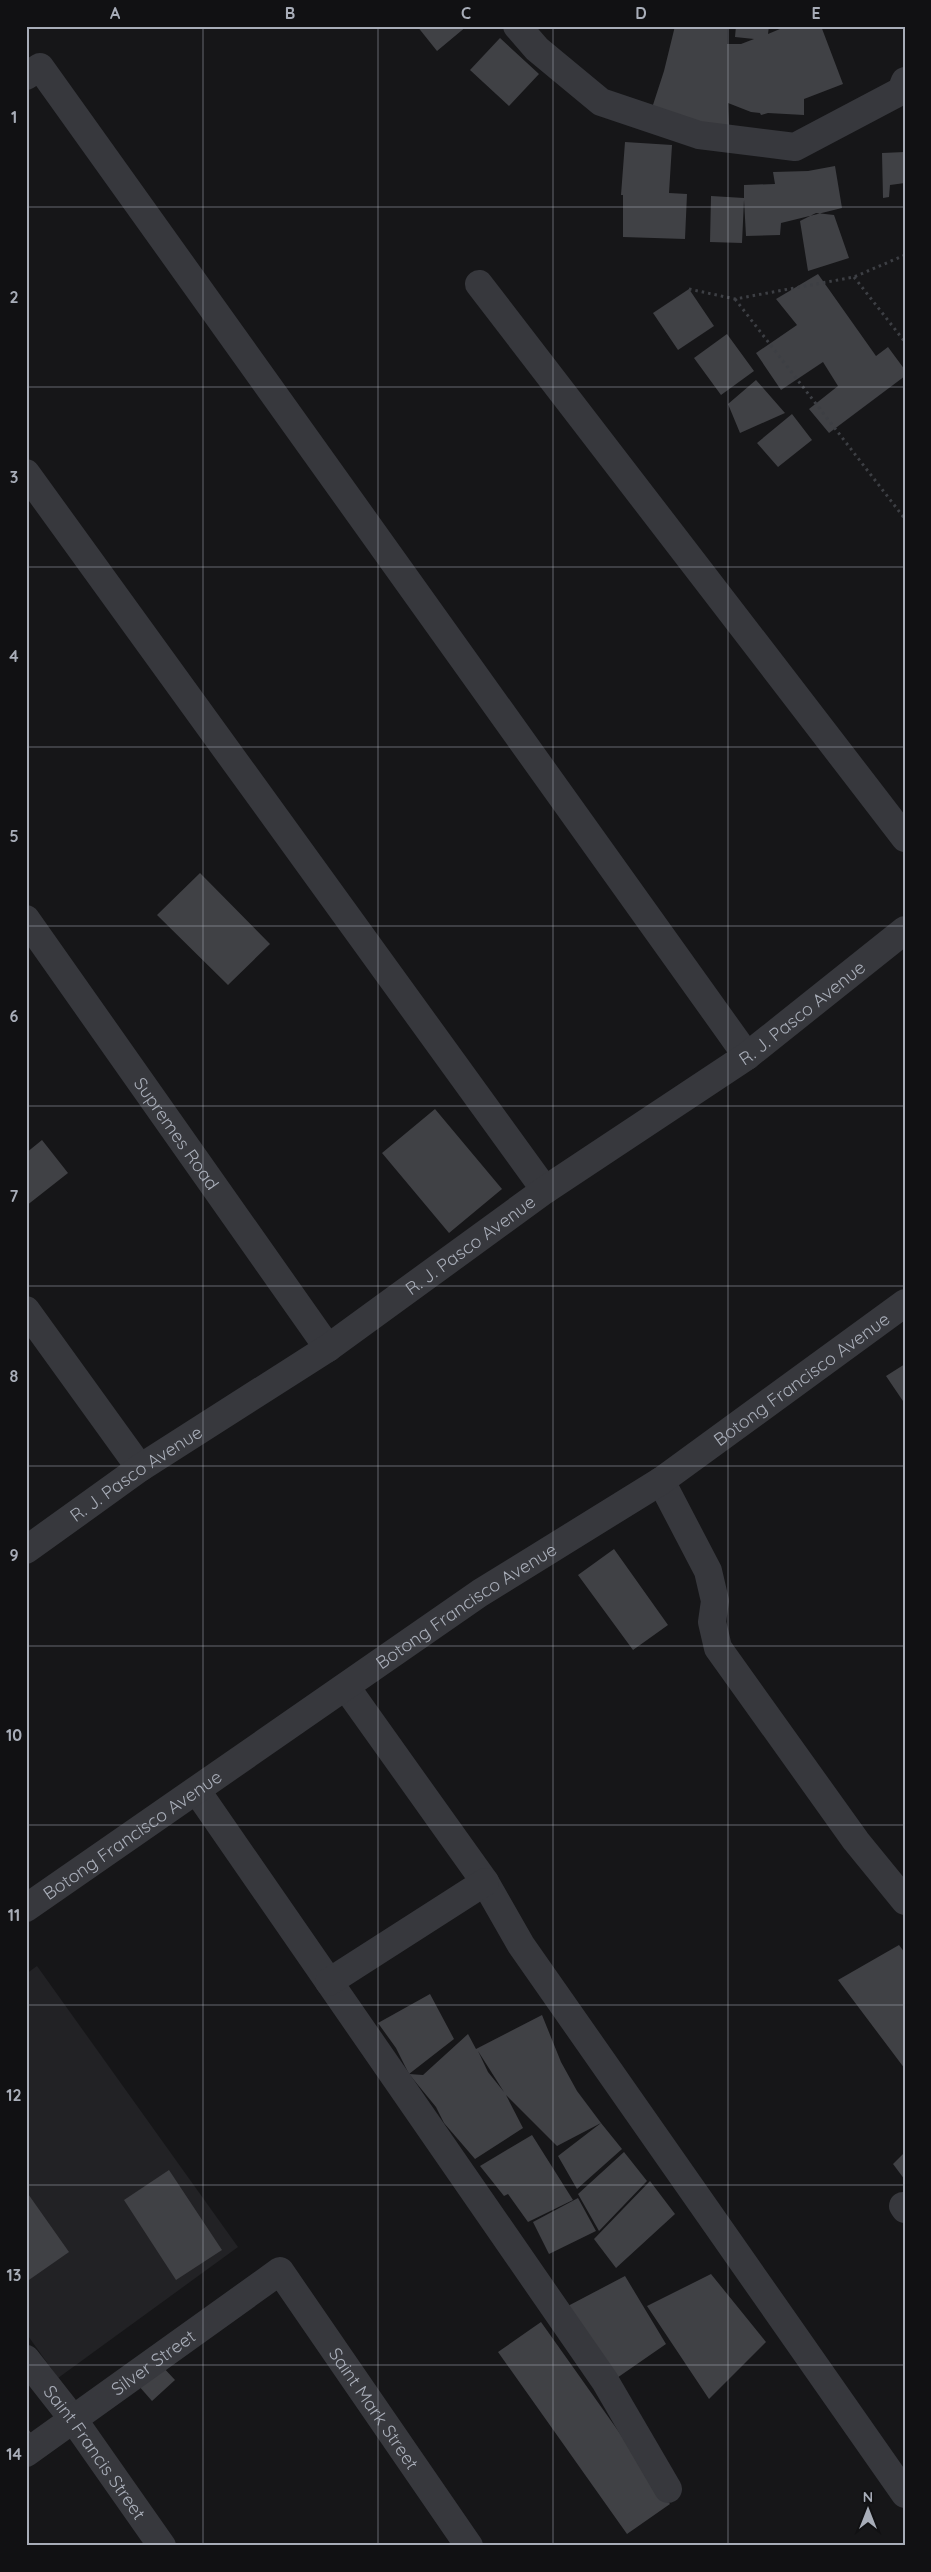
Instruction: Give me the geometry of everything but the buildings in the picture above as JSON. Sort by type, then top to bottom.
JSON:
[{"type":"street","points":[[517,26],[538,49],[601,102],[699,136],[795,147],[903,88]]},
{"type":"street","points":[[26,76],[40,67],[747,1056]]},
{"type":"street","points":[[479,284],[905,838]]},
{"type":"street","points":[[26,473],[544,1190]]},
{"type":"street","name":"Supremes Road","points":[[26,919],[328,1348]]},
{"type":"street","name":"R. J. Pasco Avenue","points":[[26,1550],[140,1468],[328,1348],[544,1190],[747,1056],[905,930]]},
{"type":"street","name":"Botong Francisco Avenue","points":[[26,1908],[480,1593],[661,1481],[905,1303]]},
{"type":"street","points":[[26,1310],[140,1468]]},
{"type":"street","points":[[661,1481],[708,1571],[715,1600],[712,1622],[718,1648],[856,1841],[905,1901]]},
{"type":"street","points":[[346,1686],[485,1882],[521,1945],[905,2494]]},
{"type":"street","points":[[197,1791],[605,2381],[668,2489]]},
{"type":"street","points":[[329,1982],[485,1882]]},
{"type":"street","name":"Silver Street","points":[[26,2453],[280,2270]]},
{"type":"street","name":"Saint Mark Street","points":[[280,2270],[469,2546]]},
{"type":"street","name":"Saint Francis Street","points":[[26,2359],[73,2420],[162,2546]]},
{"type":"path","points":[[689,290],[735,299],[854,277],[905,255]]},
{"type":"path","points":[[854,277],[905,342]]},
{"type":"path","points":[[735,299],[905,519]]},
{"type":"shaded area","points":[[37,1966],[238,2247],[58,2378],[26,2333],[26,1974]]}]
